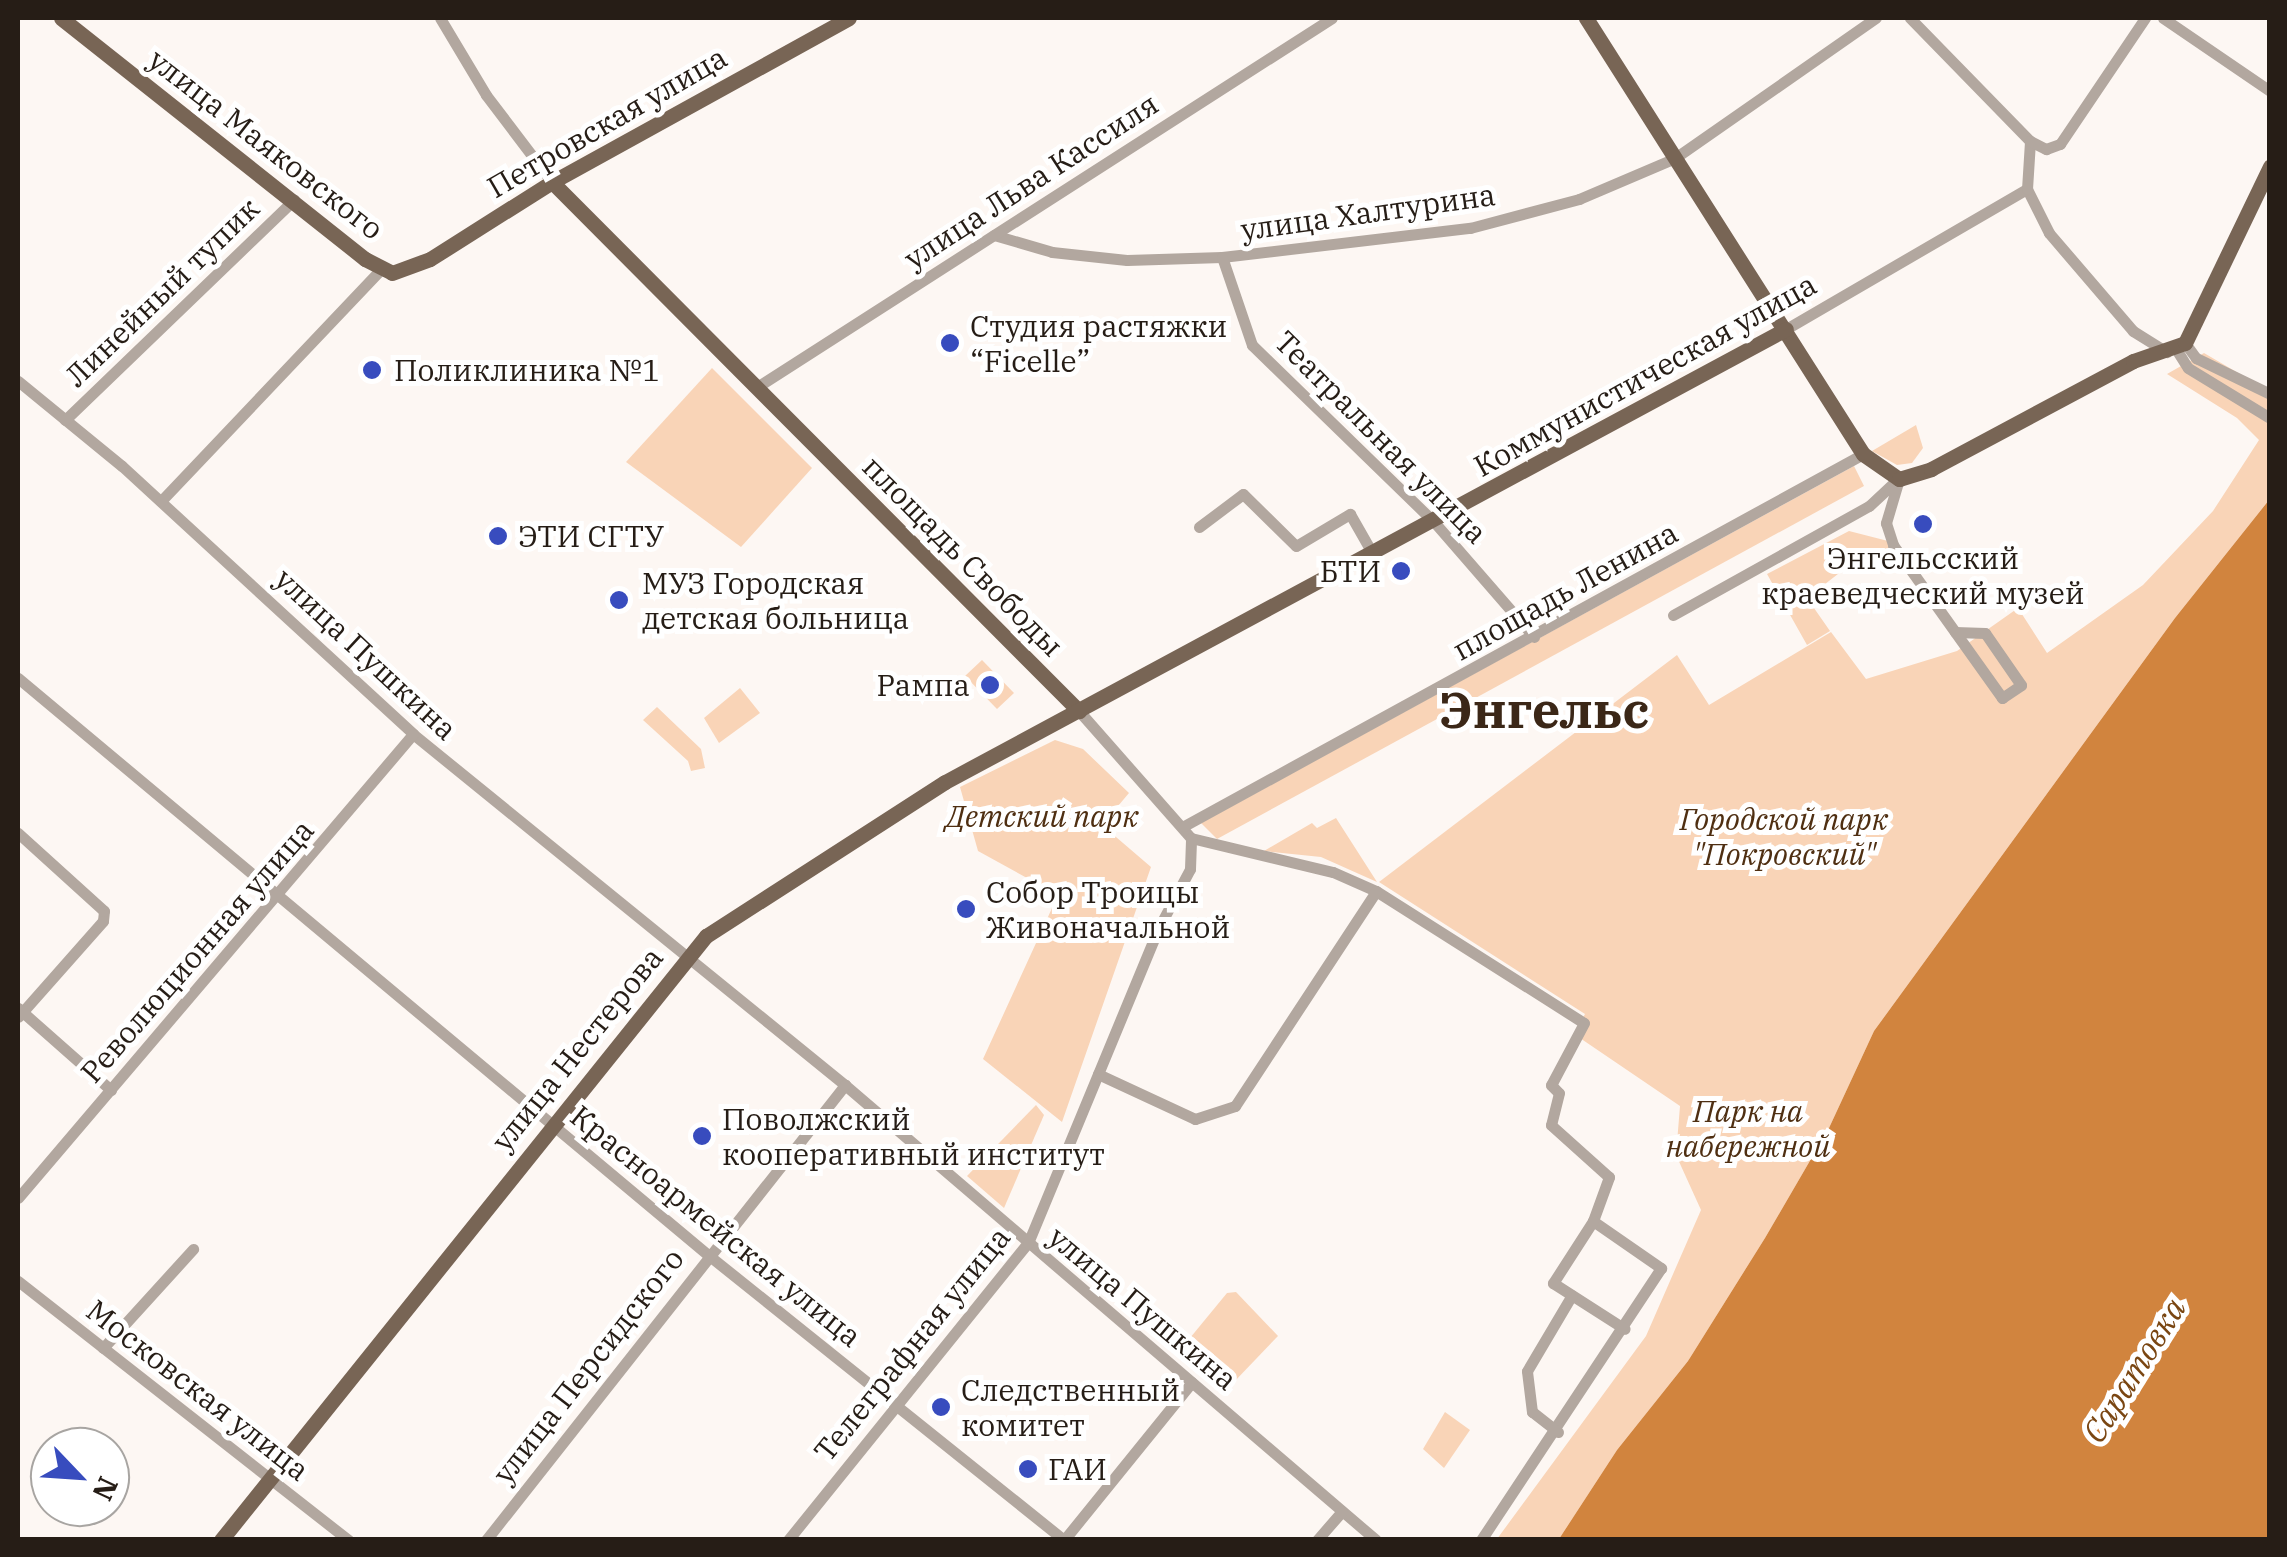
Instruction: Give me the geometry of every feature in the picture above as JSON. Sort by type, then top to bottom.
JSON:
[{"type":"main road","name":"улица Маяковского","points":[[61,18],[387,271]]},
{"type":"main road","name":"Петровская улица","points":[[387,271],[430,259],[552,182],[849,18]]},
{"type":"main road","points":[[1586,18],[1862,454],[1898,480],[1931,469],[2133,361],[2176,348],[2270,166]]},
{"type":"main road","name":"площадь Свободы","points":[[552,182],[1079,711]]},
{"type":"main road","name":"Коммунистическая улица","points":[[1079,711],[1374,556],[1786,329]]},
{"type":"main road","name":"улица Нестерова","points":[[220,1540],[706,936],[854,834],[1079,711]]},
{"type":"street","points":[[440,18],[486,95],[552,182]]},
{"type":"street","name":"улица Льва Кассиля","points":[[757,388],[1332,18]]},
{"type":"street","name":"улица Халтурина","points":[[994,235],[1052,252],[1128,260],[1222,257],[1470,228],[1579,199],[1675,158],[1876,18]]},
{"type":"street","points":[[1910,18],[2030,141],[2046,148],[2060,144],[2145,18]]},
{"type":"street","points":[[2163,18],[2270,91]]},
{"type":"street","points":[[2030,141],[2026,189],[2048,233],[2133,330],[2270,394]]},
{"type":"street","name":"Коммунистическая улица","points":[[1786,329],[2026,189]]},
{"type":"street","name":"Линейный тупик","points":[[64,420],[294,200]]},
{"type":"street","name":"Театральная улица","points":[[1222,257],[1252,346],[1435,523],[1534,637]]},
{"type":"street","points":[[161,501],[387,271]]},
{"type":"street","points":[[2176,348],[2188,368],[2270,418]]},
{"type":"street","name":"улица Пушкина","points":[[18,381],[161,501],[414,734],[684,959],[845,1086],[1376,1540]]},
{"type":"street","points":[[2242,400],[2254,384]]},
{"type":"street","name":"площадь Ленина","points":[[1184,826],[1862,454]]},
{"type":"street","points":[[1673,615],[1868,506],[1898,480]]},
{"type":"street","points":[[1898,480],[1886,523],[1893,546],[2002,698],[2021,684],[1985,633],[1955,632]]},
{"type":"street","points":[[1199,527],[1243,494],[1296,546],[1350,514],[1374,556]]},
{"type":"street","name":"Красноармейская улица","points":[[18,678],[706,1254],[1064,1540]]},
{"type":"street","name":"площадь Свободы","points":[[1079,711],[1191,838]]},
{"type":"street","name":"Революционная улица","points":[[18,1198],[414,734]]},
{"type":"street","points":[[18,833],[104,911],[102,921],[19,1012],[111,1090]]},
{"type":"street","points":[[1191,838],[1333,872],[1376,890],[1584,1023],[1551,1085],[1559,1093],[1551,1124],[1611,1181],[1593,1221],[1553,1283],[1624,1329]]},
{"type":"street","name":"Телеграфная улица","points":[[788,1540],[1028,1243],[1158,929],[1190,869],[1191,838]]},
{"type":"street","points":[[1098,1074],[1194,1119],[1236,1106],[1376,890]]},
{"type":"street","name":"улица Персидского","points":[[486,1540],[706,1254],[845,1086]]},
{"type":"street","points":[[1481,1540],[1558,1432],[1661,1268],[1593,1221]]},
{"type":"street","points":[[102,1348],[193,1248]]},
{"type":"street","name":"Московская улица","points":[[18,1281],[348,1540]]},
{"type":"street","points":[[1558,1432],[1532,1412],[1528,1371],[1572,1295]]},
{"type":"street","points":[[1064,1540],[1192,1382]]},
{"type":"street","points":[[1317,1540],[1342,1510]]},
{"type":"green space","name":"Городской парк \"Покровский\"","points":[[2204,353],[2269,391],[2269,500],[2175,618],[1874,1031],[1829,1128],[1765,1238],[1688,1361],[1617,1450],[1559,1539],[1497,1539],[1646,1336],[1701,1210],[1676,1155],[1680,1106],[1574,1034],[1585,1014],[1379,882],[1677,655],[1709,705],[1831,632],[1866,679],[1957,651],[2018,608],[2047,653],[2143,585],[2213,511],[2259,440],[2237,418],[2167,374]]},
{"type":"green space","points":[[712,368],[812,468],[741,547],[626,462]]},
{"type":"green space","points":[[1916,425],[1923,448],[1912,463],[1897,465],[1872,451]]},
{"type":"green space","points":[[1854,466],[1864,486],[1217,839],[1201,823]]},
{"type":"green space","points":[[1849,531],[1888,541],[1900,560],[1847,567],[1807,598],[1830,631],[1807,645],[1767,574]]},
{"type":"green space","name":"Рампа","points":[[982,660],[1014,693],[997,709],[965,676]]},
{"type":"green space","points":[[740,688],[760,713],[719,743],[704,718]]},
{"type":"green space","points":[[657,707],[701,749],[705,768],[691,771],[688,761],[643,720]]},
{"type":"green space","name":"Детский парк","points":[[1055,740],[1083,749],[1129,793],[1102,825],[1151,867],[1062,1122],[983,1059],[1058,895],[978,851],[960,787]]},
{"type":"green space","points":[[1336,818],[1377,882],[1321,857],[1264,851],[1312,823],[1317,828]]},
{"type":"green space","points":[[1036,1105],[1044,1115],[1004,1208],[967,1176]]},
{"type":"green space","points":[[1236,1292],[1278,1336],[1233,1383],[1191,1347],[1190,1338],[1227,1293]]},
{"type":"green space","points":[[1445,1412],[1470,1430],[1444,1468],[1423,1449]]},
{"type":"water","name":"Саратовка","points":[[2269,500],[2269,1539],[1559,1539],[1617,1450],[1688,1361],[1765,1238],[1829,1128],[1874,1031],[2175,618]]},
{"type":"place","name":"Студия растяжки “Ficelle”","points":[[950,343]]},
{"type":"place","name":"Поликлиника №1","points":[[372,370]]},
{"type":"place","name":"Энгельсский краеведческий музей","points":[[1923,524]]},
{"type":"place","name":"ЭТИ СГТУ","points":[[498,536]]},
{"type":"place","name":"БТИ","points":[[1401,571]]},
{"type":"place","name":"МУЗ Городская детская больница","points":[[619,600]]},
{"type":"place","name":"Рампа","points":[[990,685]]},
{"type":"place","name":"Собор Троицы Живоначальной","points":[[966,909]]},
{"type":"place","name":"Поволжский кооперативный институт","points":[[702,1136]]},
{"type":"place","name":"Следственный комитет","points":[[941,1407]]},
{"type":"place","name":"ГАИ","points":[[1028,1469]]},
{"type":"district","name":"Энгельс","points":[[1544,710]]},
{"type":"park label","name":"Парк на набережной","points":[[1748,1128]]}]
